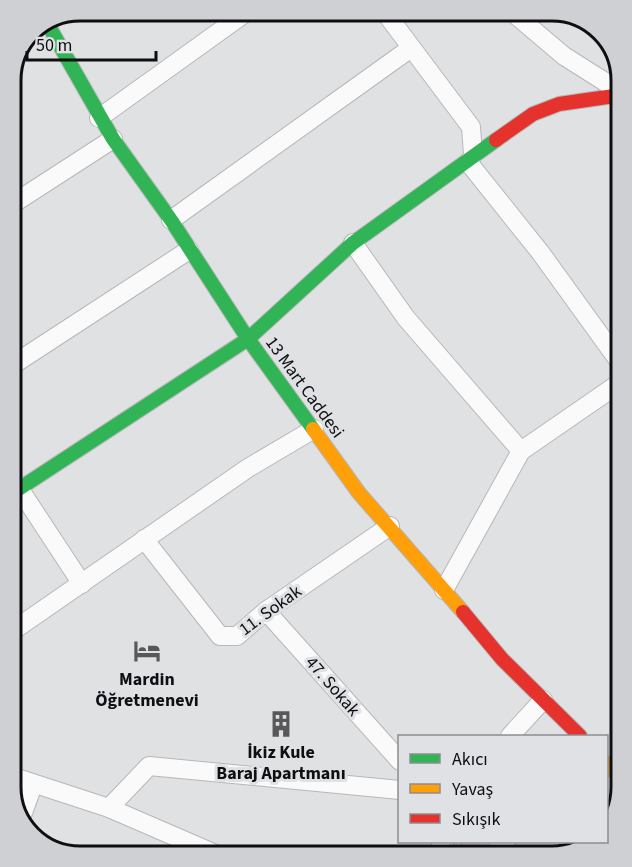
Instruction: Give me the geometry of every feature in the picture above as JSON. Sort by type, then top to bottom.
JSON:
[{"type":"street","points":[[99,118],[233,21]]},
{"type":"street","points":[[391,21],[440,82],[471,127],[471,159],[611,349]]},
{"type":"street","points":[[523,21],[564,56],[611,87]]},
{"type":"street","name":"13 Mart Caddesi","points":[[50,29],[113,140],[171,220],[248,339],[359,493],[390,526],[502,659],[579,735]]},
{"type":"street","points":[[171,220],[411,48]]},
{"type":"street","points":[[21,481],[248,339],[353,243],[533,114],[559,104],[611,95]]},
{"type":"street","points":[[21,199],[113,140]]},
{"type":"street","points":[[353,243],[406,318],[521,451]]},
{"type":"street","points":[[21,359],[189,250]]},
{"type":"street","points":[[444,590],[521,451],[611,389]]},
{"type":"street","points":[[21,625],[248,468],[314,429]]},
{"type":"street","points":[[21,497],[82,584]]},
{"type":"street","name":"11. Sokak","points":[[144,539],[220,636],[237,636],[266,611],[390,526]]},
{"type":"street","name":"47. Sokak","points":[[266,611],[398,760]]},
{"type":"street","points":[[511,735],[543,700]]},
{"type":"street","points":[[109,808],[149,766],[398,790]]},
{"type":"street","points":[[21,780],[109,808],[197,846]]},
{"type":"street","points":[[24,808],[33,785]]},
{"type":"green space","points":[[453,843],[479,843],[483,846],[453,846]]},
{"type":"traffic: fast","points":[[50,29],[113,139],[171,220],[248,339],[313,429]]},
{"type":"traffic: fast","points":[[21,487],[248,339],[353,243],[496,140]]},
{"type":"traffic: slow","points":[[313,429],[359,493],[463,612]]},
{"type":"traffic: slow","points":[[608,765],[611,768]]},
{"type":"traffic: jam","points":[[496,140],[533,114],[559,104],[611,96]]},
{"type":"traffic: jam","points":[[463,612],[502,659],[579,735]]},
{"type":"place","name":"Mardin Öğretmenevi","points":[[147,651]]},
{"type":"place","name":"İkiz Kule Baraj Apartmanı","points":[[281,724]]}]
